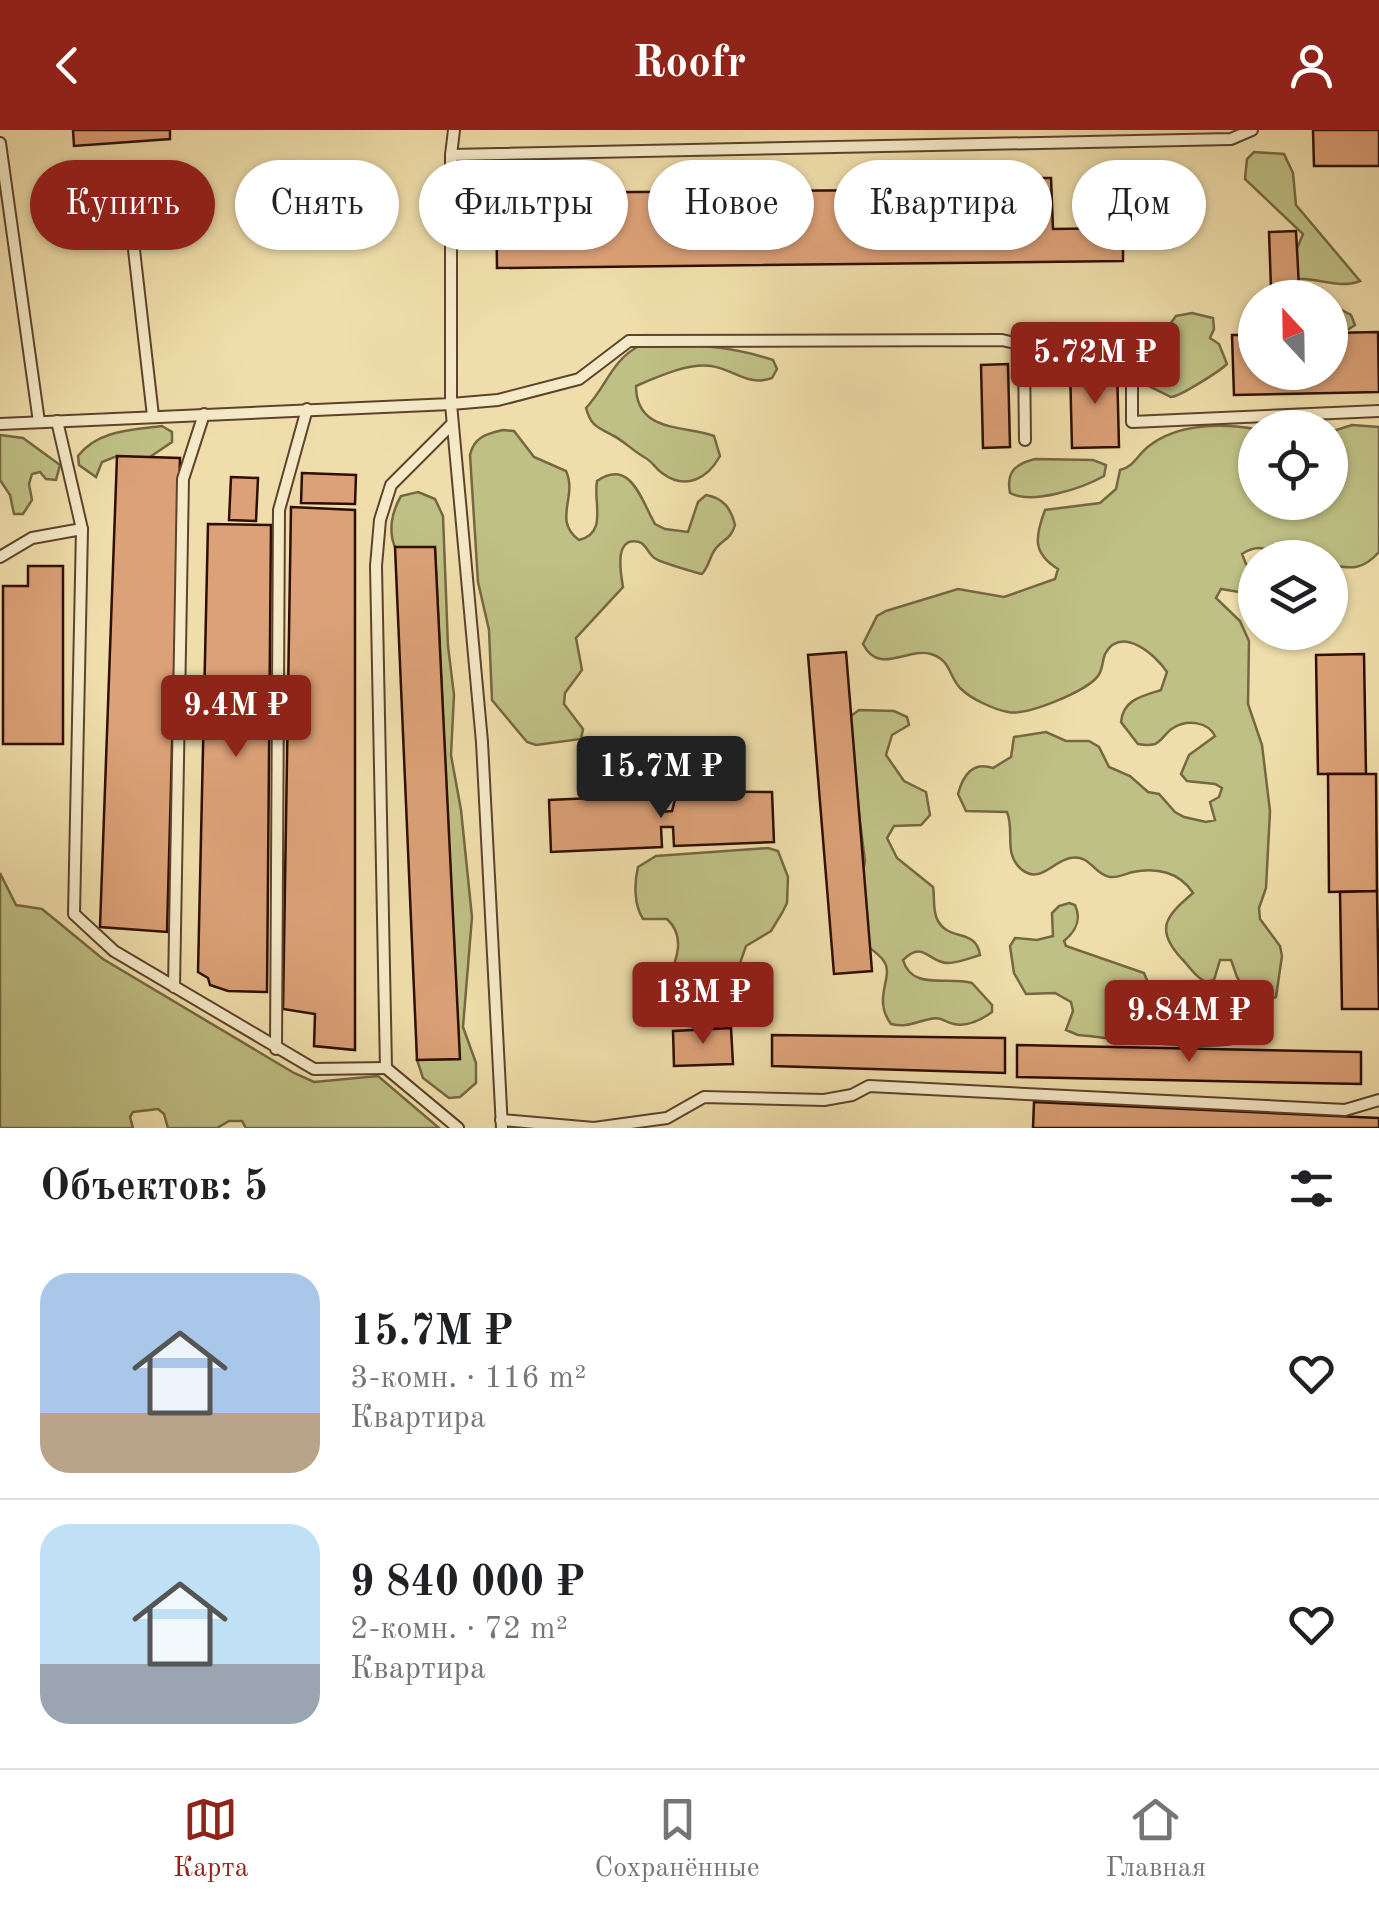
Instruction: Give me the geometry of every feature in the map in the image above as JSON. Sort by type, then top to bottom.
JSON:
[{"type":"lane","points":[[454,130],[451,425],[482,742],[501,1124],[594,1128],[667,1118],[704,1096],[824,1100],[852,1095],[870,1086],[1345,1110],[1379,1100]]},
{"type":"lane","points":[[451,156],[1231,139],[1252,130]]},
{"type":"lane","points":[[0,143],[39,422]]},
{"type":"lane","points":[[134,250],[153,416]]},
{"type":"lane","points":[[0,424],[498,400],[579,379],[629,342],[1002,340],[1019,344],[1024,355],[1025,440]]},
{"type":"lane","points":[[1024,355],[1112,355],[1126,361],[1132,376],[1132,422],[1379,411]]},
{"type":"lane","points":[[276,1049],[278,510],[307,409]]},
{"type":"lane","points":[[174,987],[183,479],[204,414]]},
{"type":"lane","points":[[57,421],[82,528],[74,914],[114,951],[276,1049],[314,1070],[386,1068],[458,1128]]},
{"type":"lane","points":[[386,1068],[376,566],[380,520],[391,485],[451,425]]},
{"type":"lane","points":[[0,556],[32,538],[82,528]]},
{"type":"green space","points":[[1254,152],[1284,154],[1293,173],[1296,205],[1360,281],[1348,284],[1348,280],[1284,280],[1303,234],[1245,179],[1247,159]]},
{"type":"green space","points":[[1192,313],[1213,318],[1210,338],[1219,344],[1227,364],[1171,397],[1147,385],[1146,366],[1167,341],[1176,316]]},
{"type":"green space","points":[[1348,313],[1351,315],[1355,325],[1348,329]]},
{"type":"green space","points":[[639,346],[723,349],[773,360],[777,369],[772,378],[756,380],[711,366],[692,367],[636,386],[638,401],[653,420],[714,436],[720,456],[696,480],[679,481],[662,473],[590,419],[586,408],[616,366]]},
{"type":"green space","points":[[162,426],[172,432],[172,442],[144,461],[117,456],[102,462],[96,477],[79,465],[78,456],[86,447],[105,436]]},
{"type":"green space","points":[[1348,426],[1379,427],[1379,552],[1368,562],[1351,567],[1348,540],[1238,540],[1238,592],[1221,589],[1216,598],[1238,619],[1238,650],[1249,650],[1248,704],[1262,745],[1270,811],[1266,888],[1259,908],[1260,919],[1280,946],[1282,956],[1276,997],[1252,1001],[1231,960],[1220,960],[1214,980],[1206,982],[1173,948],[1167,923],[1193,893],[1181,880],[1150,870],[1110,877],[1077,858],[1064,860],[1040,873],[1028,873],[1012,856],[1007,812],[966,811],[958,794],[974,768],[993,768],[1011,757],[1014,737],[1046,732],[1066,741],[1089,741],[1099,747],[1109,767],[1130,776],[1148,792],[1159,794],[1175,812],[1206,822],[1215,820],[1210,802],[1219,797],[1222,788],[1187,781],[1181,774],[1189,755],[1215,736],[1212,731],[1197,723],[1185,723],[1155,744],[1144,745],[1138,744],[1121,722],[1130,703],[1161,690],[1167,672],[1154,658],[1138,645],[1120,642],[1105,654],[1098,676],[1082,689],[1042,706],[1008,712],[965,692],[946,664],[931,654],[877,658],[863,644],[877,616],[886,611],[958,589],[1004,597],[1055,579],[1058,569],[1044,557],[1038,544],[1045,510],[1100,503],[1116,489],[1120,470],[1160,439],[1186,429],[1238,427],[1238,520],[1348,520]]},
{"type":"green space","points":[[503,430],[514,431],[534,457],[566,471],[567,524],[579,540],[588,536],[596,524],[597,481],[619,474],[634,485],[655,524],[665,529],[688,532],[698,502],[706,495],[726,505],[735,525],[702,574],[656,559],[639,542],[625,545],[620,557],[623,587],[576,638],[582,670],[565,693],[564,704],[583,729],[581,739],[536,745],[527,742],[492,700],[489,630],[478,582],[470,455],[482,437]]},
{"type":"green space","points":[[0,435],[23,438],[60,465],[56,480],[46,479],[40,472],[32,474],[32,500],[23,514],[14,514],[10,495],[0,480]]},
{"type":"green space","points":[[1035,459],[1093,460],[1106,465],[1104,476],[1071,490],[1031,497],[1010,493],[1009,480],[1014,470]]},
{"type":"green space","points":[[418,492],[435,499],[443,516],[454,695],[451,755],[472,917],[463,1027],[476,1063],[476,1083],[460,1097],[449,1098],[423,1078],[417,1060],[459,1059],[435,548],[395,547],[391,528],[401,496]]},
{"type":"green space","points":[[859,710],[894,711],[907,717],[909,725],[892,735],[886,755],[904,781],[926,792],[930,815],[921,825],[894,826],[887,838],[897,858],[933,887],[938,921],[949,931],[973,941],[980,955],[948,963],[916,952],[903,960],[914,976],[922,979],[972,983],[992,1005],[992,1012],[974,1022],[959,1025],[934,1018],[897,1025],[891,1024],[885,1014],[886,966],[864,943],[865,861],[847,719]]},
{"type":"green space","points":[[768,848],[778,851],[788,877],[787,903],[771,931],[746,946],[739,966],[714,984],[715,994],[730,1010],[731,1021],[715,1028],[675,1025],[662,1000],[676,958],[678,938],[667,919],[643,919],[636,894],[638,867],[656,856]]},
{"type":"green space","points":[[0,873],[16,905],[42,909],[103,959],[294,1073],[314,1082],[378,1076],[439,1128],[246,1128],[242,1121],[229,1121],[217,1128],[168,1128],[158,1109],[133,1112],[133,1128],[0,1128]]},
{"type":"green space","points":[[1069,903],[1075,905],[1078,920],[1064,941],[1066,946],[1144,973],[1154,997],[1198,993],[1218,1007],[1243,1016],[1256,1035],[1242,1042],[1198,1046],[1078,1035],[1066,1030],[1073,1011],[1071,1002],[1055,993],[1026,994],[1014,973],[1010,946],[1015,938],[1037,940],[1053,936],[1052,913]]},
{"type":"building","points":[[73,130],[170,130],[170,139],[74,146]]},
{"type":"building","points":[[1313,130],[1379,130],[1379,166],[1314,166]]},
{"type":"building","points":[[834,190],[834,250],[1052,250],[1052,204],[1053,229],[1072,229],[1072,250],[1123,250],[1123,261],[497,268],[497,250],[628,250],[628,192],[648,192],[648,250],[814,250],[814,191]]},
{"type":"building","points":[[1296,231],[1299,280],[1271,280],[1269,232]]},
{"type":"building","points":[[1378,332],[1379,392],[1234,395],[1232,335],[1238,335],[1238,390],[1348,390],[1348,333]]},
{"type":"building","points":[[1008,364],[1010,447],[983,448],[981,365]]},
{"type":"building","points":[[1117,366],[1119,447],[1072,448],[1070,367]]},
{"type":"building","points":[[117,456],[180,458],[167,932],[100,927]]},
{"type":"building","points":[[302,473],[356,475],[355,504],[301,503]]},
{"type":"building","points":[[231,477],[258,478],[256,521],[229,520]]},
{"type":"building","points":[[291,507],[355,510],[355,1050],[314,1046],[315,1014],[283,1009]]},
{"type":"building","points":[[208,524],[271,525],[267,992],[228,991],[210,985],[208,978],[198,972]]},
{"type":"building","points":[[395,547],[435,547],[460,1059],[417,1060]]},
{"type":"building","points":[[28,566],[63,566],[63,744],[3,744],[3,586],[28,586]]},
{"type":"building","points":[[846,652],[872,971],[834,974],[808,655]]},
{"type":"building","points":[[1364,654],[1366,774],[1318,774],[1316,655]]},
{"type":"building","points":[[1328,774],[1376,774],[1377,891],[1329,892]]},
{"type":"building","points":[[677,791],[772,792],[774,842],[674,846],[673,827],[661,827],[662,847],[551,852],[549,800],[660,795],[661,812],[672,811]]},
{"type":"building","points":[[1377,891],[1379,1009],[1342,1009],[1340,892]]},
{"type":"building","points":[[731,1028],[733,1064],[674,1066],[673,1031]]},
{"type":"building","points":[[772,1035],[1005,1038],[1005,1073],[772,1066]]},
{"type":"building","points":[[1017,1045],[1361,1052],[1361,1084],[1017,1077]]},
{"type":"building","points":[[1034,1102],[1379,1118],[1379,1128],[1033,1128]]}]
